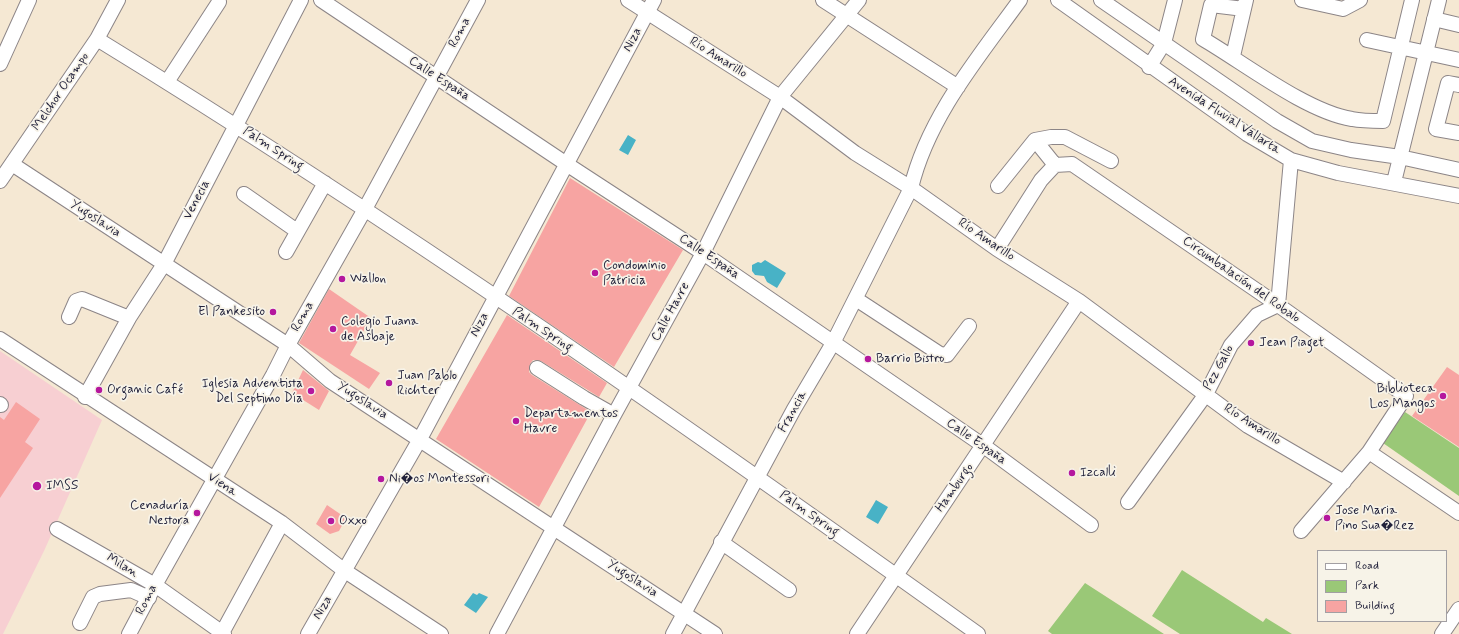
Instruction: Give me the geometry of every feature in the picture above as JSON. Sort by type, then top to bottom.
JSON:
[{"type":"street","points":[[0,64],[29,0]]},
{"type":"street","name":"Melchor Ocampo","points":[[0,181],[97,39],[116,0]]},
{"type":"street","name":"Venecia","points":[[85,396],[129,318],[164,264],[301,0]]},
{"type":"street","name":"Calle España","points":[[321,0],[568,165],[703,252],[984,446],[1091,525]]},
{"type":"street","name":"Roma","points":[[130,634],[155,585],[215,481],[478,0]]},
{"type":"street","name":"Río Amarillo","points":[[628,0],[780,97],[855,153],[911,188],[997,249],[1079,301],[1248,426],[1344,482]]},
{"type":"street","name":"Niza","points":[[308,634],[420,438],[494,297],[568,165],[654,0]]},
{"type":"street","points":[[823,0],[958,87]]},
{"type":"street","name":"Calle Havre","points":[[497,634],[553,527],[703,252],[780,97],[858,0]]},
{"type":"street","name":"Francia","points":[[673,634],[721,542],[794,409],[833,343],[856,299],[911,188],[916,164],[922,152],[958,87],[1020,0]]},
{"type":"street","name":"Avenida Fluvial Vallarta","points":[[1058,0],[1149,66],[1247,134],[1291,160],[1338,173],[1394,182],[1459,196]]},
{"type":"street","name":"Avenida Fluvial Vallarta","points":[[1101,0],[1277,121],[1312,141],[1351,150],[1400,157],[1459,170]]},
{"type":"street","points":[[1149,66],[1164,43],[1175,0]]},
{"type":"street","points":[[1302,0],[1343,9],[1360,0]]},
{"type":"street","points":[[1234,56],[1245,5],[1211,5],[1203,39],[1234,56],[1290,92],[1320,108],[1352,119],[1383,121],[1402,48],[1412,0]]},
{"type":"street","points":[[1394,182],[1439,0]]},
{"type":"street","points":[[167,82],[219,2]]},
{"type":"street","points":[[1434,19],[1459,25]]},
{"type":"street","name":"Palm Spring","points":[[97,39],[237,125],[365,209],[628,388],[978,634]]},
{"type":"street","points":[[1367,40],[1459,60]]},
{"type":"street","points":[[1459,85],[1448,83],[1436,129],[1459,134]]},
{"type":"street","points":[[998,186],[1035,140],[1065,137],[1111,161]]},
{"type":"street","points":[[997,249],[1041,180],[1055,165],[1035,140]]},
{"type":"street","points":[[1278,305],[1291,160]]},
{"type":"street","name":"Yugoslavia","points":[[12,164],[288,345],[330,381],[420,438],[715,634]]},
{"type":"street","name":"Circumbalación del Robalo","points":[[1055,165],[1072,164],[1278,305],[1406,396],[1369,452],[1301,531]]},
{"type":"street","points":[[286,252],[325,183]]},
{"type":"street","points":[[244,194],[297,231]]},
{"type":"street","points":[[69,317],[76,301],[82,299],[129,318]]},
{"type":"street","points":[[856,299],[940,354],[947,355],[969,326]]},
{"type":"street","name":"Hamburgo","points":[[858,634],[895,575],[984,446],[1079,301]]},
{"type":"street","name":"Pez Gallo","points":[[1128,502],[1206,394],[1218,366],[1231,345],[1257,315],[1278,305]]},
{"type":"street","name":"Viena","points":[[0,339],[215,481],[282,523],[345,571],[441,634]]},
{"type":"street","points":[[536,368],[584,398],[614,414]]},
{"type":"street","points":[[1369,452],[1459,513]]},
{"type":"street","points":[[223,633],[282,523]]},
{"type":"street","name":"Milan","points":[[57,529],[155,585],[223,633]]},
{"type":"street","points":[[721,542],[789,590]]},
{"type":"street","points":[[80,624],[93,597],[100,594],[131,590],[149,598]]},
{"type":"street","points":[[1442,634],[1459,609]]},
{"type":"shaded area","name":"IMSS","points":[[0,351],[102,420],[44,551],[3,634],[0,634]]},
{"type":"green space","name":"Biblioteca Los Mangos","points":[[1405,412],[1459,448],[1459,496],[1383,443]]},
{"type":"green space","points":[[1182,570],[1263,622],[1266,618],[1292,634],[1180,634],[1152,616]]},
{"type":"green space","points":[[1085,583],[1164,634],[1052,634],[1048,631]]},
{"type":"water","points":[[628,135],[636,140],[628,155],[619,150]]},
{"type":"water","points":[[765,260],[786,273],[777,288],[767,282],[764,276],[755,275],[752,271],[752,265],[758,262],[761,263]]},
{"type":"water","points":[[876,500],[888,507],[878,524],[866,517]]},
{"type":"water","points":[[473,593],[477,595],[479,593],[488,597],[476,613],[464,605]]},
{"type":"building","name":"Condominio Patricia","points":[[570,178],[683,250],[614,367],[509,296]]},
{"type":"building","name":"Colegio Juana de Asbaje","points":[[329,289],[371,318],[350,355],[380,373],[369,389],[299,343]]},
{"type":"building","name":"Departamentos Havre","points":[[507,315],[607,383],[599,397],[541,361],[533,360],[530,364],[529,372],[532,375],[591,412],[539,507],[436,439]]},
{"type":"building","name":"Biblioteca Los Mangos","points":[[1447,367],[1459,375],[1459,447],[1412,416]]},
{"type":"building","name":"Iglesia Adventista Del Septimo Día","points":[[303,370],[329,391],[319,410],[292,393]]},
{"type":"building","points":[[16,402],[40,419],[25,442],[33,448],[0,498],[0,417],[4,420]]},
{"type":"building","name":"Oxxo","points":[[327,505],[346,518],[339,531],[330,534],[316,524]]},
{"type":"place","name":"Condominio Patricia","points":[[595,273]]},
{"type":"place","name":"Wallon","points":[[342,279]]},
{"type":"place","name":"El Pankesito","points":[[273,312]]},
{"type":"place","name":"Colegio Juana de Asbaje","points":[[333,329]]},
{"type":"place","name":"Jean Piaget","points":[[1251,343]]},
{"type":"place","name":"Barrio Bistro","points":[[868,359]]},
{"type":"place","name":"Juan Pablo Richter","points":[[389,383]]},
{"type":"place","name":"Organic Café","points":[[99,390]]},
{"type":"place","name":"Iglesia Adventista Del Septimo Día","points":[[311,391]]},
{"type":"place","name":"Biblioteca Los Mangos","points":[[1443,396]]},
{"type":"place","name":"Departamentos Havre","points":[[516,421]]},
{"type":"place","name":"Izcalli","points":[[1072,473]]},
{"type":"place","name":"Ni�os Montessori","points":[[381,479]]},
{"type":"place","name":"IMSS","points":[[37,486]]},
{"type":"place","name":"Cenaduría Nestora","points":[[197,513]]},
{"type":"place","name":"Jose Maria Pino Sua�Rez","points":[[1327,518]]},
{"type":"place","name":"Oxxo","points":[[331,521]]}]
